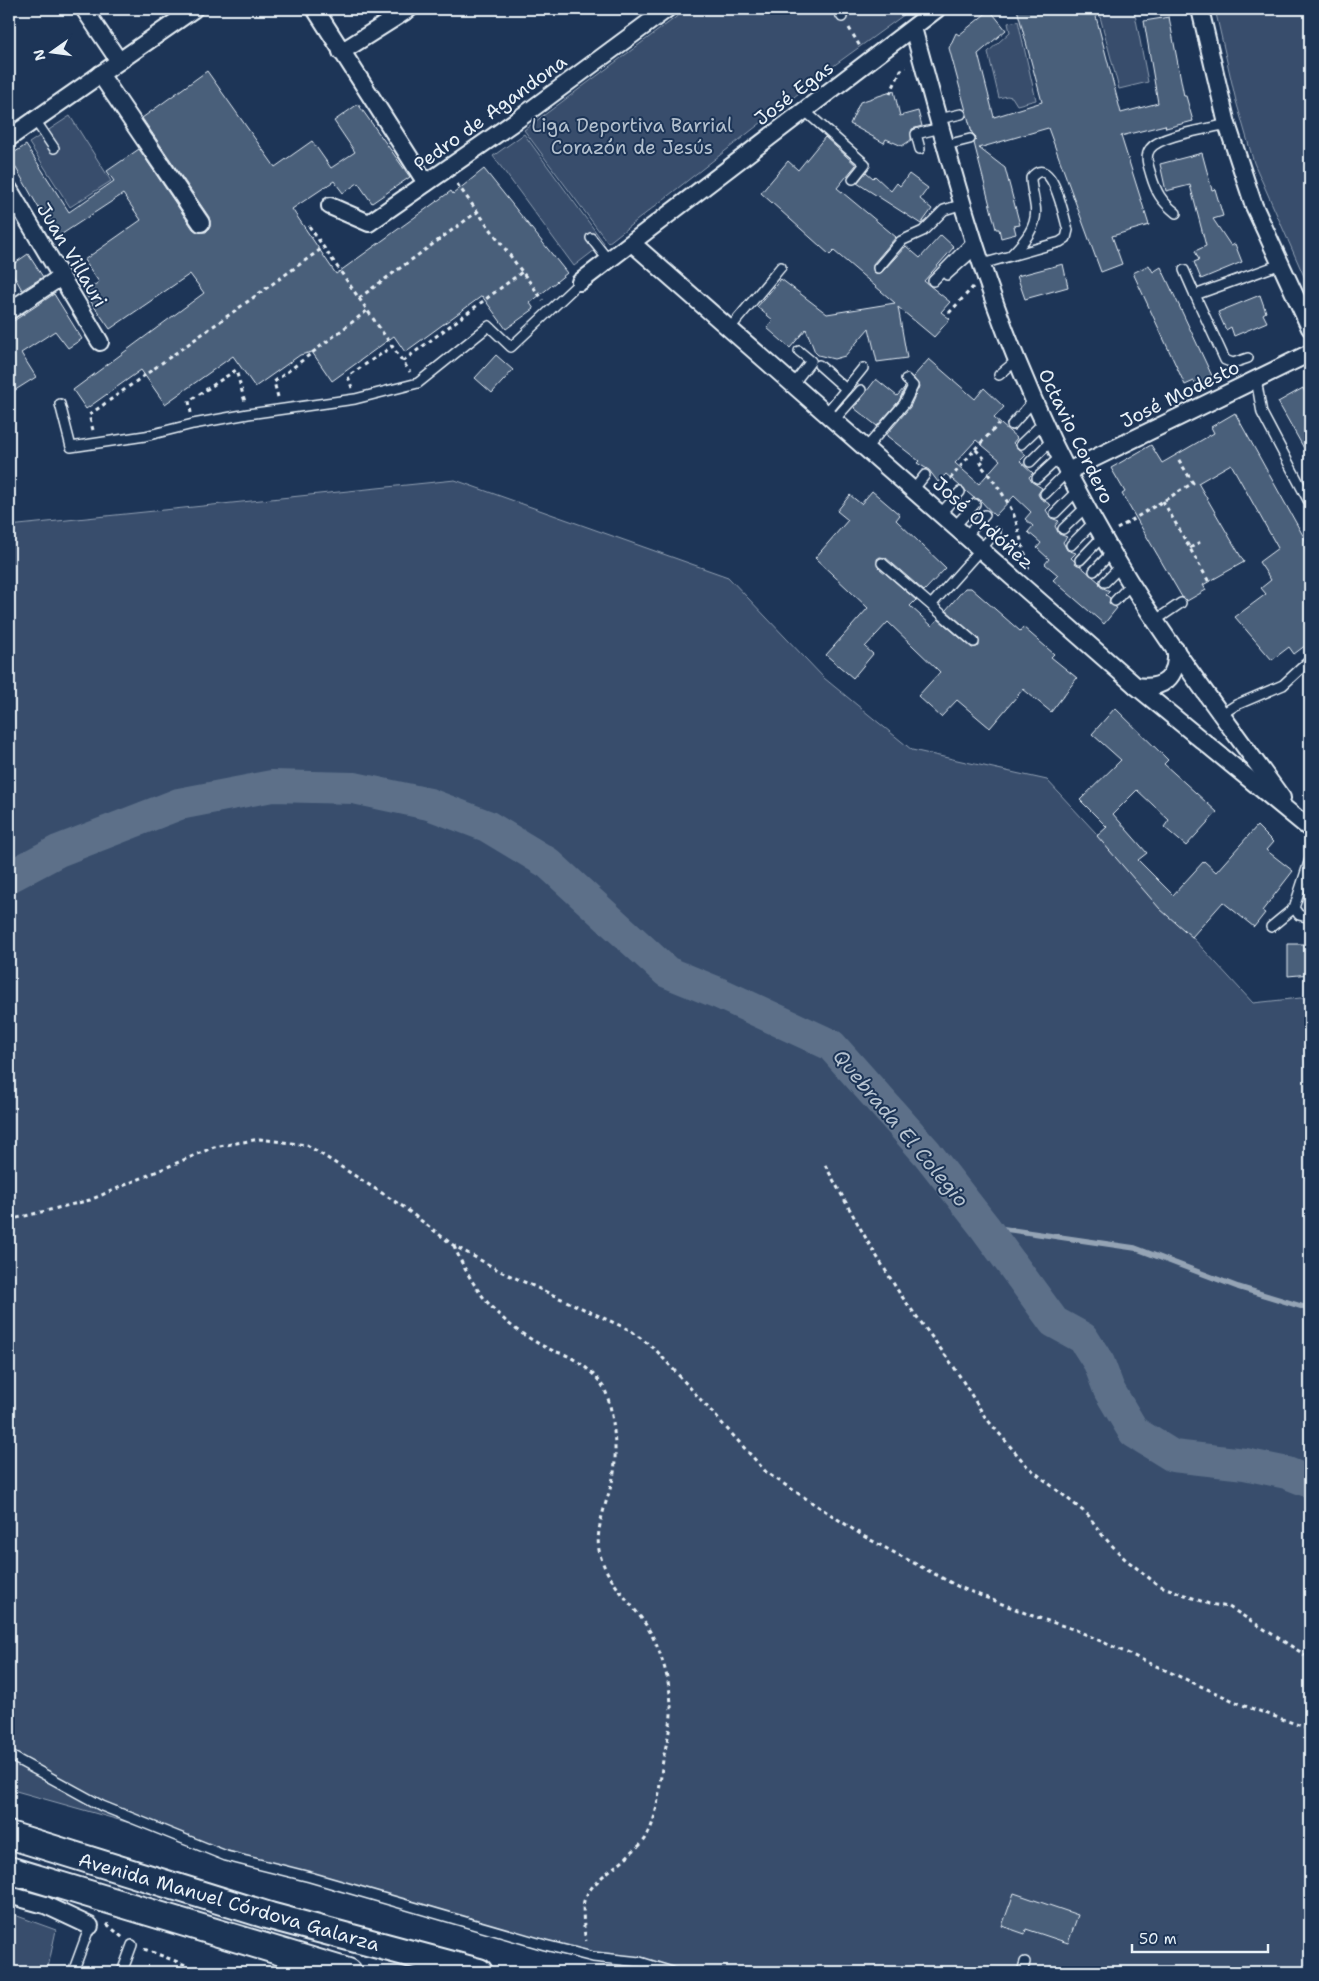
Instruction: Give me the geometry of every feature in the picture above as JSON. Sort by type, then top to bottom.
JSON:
[{"type":"main road","name":"Avenida Manuel Córdova Galarza","points":[[9,1835],[270,1916],[479,1972]]},
{"type":"main road","name":"Avenida Manuel Córdova Galarza","points":[[9,1870],[348,1972]]},
{"type":"street","points":[[84,9],[119,61]]},
{"type":"street","points":[[9,138],[194,9]]},
{"type":"street","points":[[315,9],[426,183]]},
{"type":"street","points":[[341,52],[409,9]]},
{"type":"street","name":"Pedro de Agandona","points":[[330,206],[369,223],[517,120],[667,9]]},
{"type":"street","name":"José Egas","points":[[580,282],[936,9]]},
{"type":"street","points":[[1200,9],[1227,124],[1254,206],[1310,328]]},
{"type":"street","name":"Octavio Cordero","points":[[913,28],[987,281],[1017,360],[1068,471],[1131,584],[1176,650],[1296,816]]},
{"type":"street","points":[[100,74],[201,223]]},
{"type":"street","name":"Juan Villauri","points":[[9,189],[100,342]]},
{"type":"street","name":"José Ordóñez","points":[[632,242],[867,447],[1136,686],[1310,828]]},
{"type":"street","points":[[9,311],[61,277]]},
{"type":"street","name":"José Modesto","points":[[1068,471],[1310,353]]},
{"type":"street","points":[[1136,686],[1149,688],[1159,685],[1174,673],[1177,664],[1176,650]]},
{"type":"street","points":[[9,1895],[44,1905],[90,1926]]},
{"type":"lane","points":[[805,110],[865,164],[853,179]]},
{"type":"lane","points":[[920,149],[916,134],[961,114]]},
{"type":"lane","points":[[34,120],[54,148]]},
{"type":"lane","points":[[1176,213],[1160,200],[1147,161],[1149,150],[1159,141],[1227,124]]},
{"type":"lane","points":[[946,145],[970,139]]},
{"type":"lane","points":[[936,283],[958,263],[977,251],[999,259],[1010,256],[1060,242],[1068,234],[1052,178],[1044,172],[1036,173],[1031,178],[1036,206],[1034,222],[1024,242],[1010,256]]},
{"type":"lane","points":[[878,268],[901,241],[923,231],[944,210],[963,204]]},
{"type":"lane","points":[[591,238],[609,261]]},
{"type":"lane","points":[[1196,295],[1281,264]]},
{"type":"lane","points":[[730,328],[781,267]]},
{"type":"lane","points":[[1184,270],[1225,360],[1234,363],[1248,358]]},
{"type":"lane","points":[[60,404],[71,446],[145,436],[193,424],[248,414],[355,399],[418,383],[489,326],[511,347],[580,282]]},
{"type":"lane","points":[[794,383],[811,361],[799,351]]},
{"type":"lane","points":[[1000,374],[1017,360]]},
{"type":"lane","points":[[819,365],[846,389]]},
{"type":"lane","points":[[831,416],[846,389],[863,368]]},
{"type":"lane","points":[[867,447],[904,404],[913,386],[906,379]]},
{"type":"lane","points":[[1256,379],[1262,413],[1308,500]]},
{"type":"lane","points":[[831,416],[861,390]]},
{"type":"lane","points":[[1012,426],[1035,399]]},
{"type":"lane","points":[[1021,444],[1045,420]]},
{"type":"lane","points":[[1030,462],[1053,439]]},
{"type":"lane","points":[[1037,478],[1061,456]]},
{"type":"lane","points":[[1045,494],[1068,471]]},
{"type":"lane","points":[[914,489],[926,475]]},
{"type":"lane","points":[[1056,513],[1078,490]]},
{"type":"lane","points":[[941,513],[960,492]]},
{"type":"lane","points":[[961,531],[975,504]]},
{"type":"lane","points":[[1063,529],[1087,506]]},
{"type":"lane","points":[[961,531],[985,515]]},
{"type":"lane","points":[[1071,545],[1095,521]]},
{"type":"lane","points":[[932,604],[996,532]]},
{"type":"lane","points":[[1080,560],[1103,536]]},
{"type":"lane","points":[[1094,571],[1112,552]]},
{"type":"lane","points":[[882,563],[974,642]]},
{"type":"lane","points":[[1104,582],[1121,566]]},
{"type":"lane","points":[[1115,602],[1131,584]]},
{"type":"lane","points":[[1156,620],[1181,603]]},
{"type":"lane","points":[[1222,714],[1236,705],[1283,685],[1310,660]]},
{"type":"lane","points":[[1271,927],[1294,908],[1310,859]]},
{"type":"lane","points":[[1294,908],[1299,915],[1310,918]]},
{"type":"lane","points":[[9,1754],[102,1806],[155,1826],[200,1847],[588,1955],[640,1962],[672,1972]]},
{"type":"lane","points":[[73,1972],[90,1926]]},
{"type":"lane","points":[[122,1972],[132,1945]]},
{"type":"lane","points":[[1022,1972],[1025,1962]]},
{"type":"path","points":[[839,13],[869,61]]},
{"type":"path","points":[[890,94],[901,70],[921,56]]},
{"type":"path","points":[[457,184],[551,310]]},
{"type":"path","points":[[359,298],[477,212]]},
{"type":"path","points":[[309,226],[418,383]]},
{"type":"path","points":[[96,442],[89,415],[324,247]]},
{"type":"path","points":[[403,361],[522,272]]},
{"type":"path","points":[[949,313],[970,288],[987,281]]},
{"type":"path","points":[[280,409],[274,382],[368,310]]},
{"type":"path","points":[[355,399],[348,376],[393,346]]},
{"type":"path","points":[[193,424],[188,401],[236,370],[248,414]]},
{"type":"path","points":[[944,485],[1001,421]]},
{"type":"path","points":[[975,449],[985,459],[980,464],[998,486],[1014,514],[1025,556],[1030,565],[1018,581]]},
{"type":"path","points":[[1120,528],[1193,483],[1177,457]]},
{"type":"path","points":[[1163,501],[1210,582]]},
{"type":"path","points":[[1190,548],[1200,542]]},
{"type":"path","points":[[9,1220],[90,1200],[214,1147],[260,1139],[308,1145],[402,1206],[453,1245],[500,1271],[630,1330],[655,1349],[767,1473],[866,1537],[959,1587],[1033,1616],[1076,1630],[1244,1706],[1310,1729]]},
{"type":"path","points":[[825,1165],[868,1242],[900,1294],[954,1367],[985,1417],[1027,1466],[1088,1515],[1103,1536],[1124,1558],[1158,1585],[1209,1604],[1229,1606],[1310,1658]]},
{"type":"path","points":[[453,1245],[477,1292],[497,1313],[550,1350],[569,1356],[596,1377],[604,1387],[611,1416],[614,1467],[598,1547],[602,1564],[650,1632],[666,1675],[672,1699],[670,1725],[664,1748],[656,1817],[646,1838],[622,1862],[603,1876],[584,1902],[588,1955]]},
{"type":"green space","name":"Liga Deportiva Barrial Corazón de Jesús","points":[[687,9],[912,9],[836,64],[608,243],[524,130]]},
{"type":"green space","points":[[1098,9],[1134,9],[1148,82],[1119,89]]},
{"type":"green space","points":[[1215,9],[1310,9],[1310,290],[1254,163],[1236,101]]},
{"type":"green space","points":[[1018,21],[1036,100],[1017,105],[1012,97],[999,98],[988,52],[1010,32],[1008,23]]},
{"type":"green space","points":[[70,116],[111,181],[70,207],[29,143]]},
{"type":"green space","points":[[524,134],[604,243],[574,266],[493,156]]},
{"type":"green space","points":[[455,480],[728,577],[824,678],[912,750],[1047,780],[1253,1003],[1310,997],[1310,1972],[659,1972],[9,1789],[9,526]]},
{"type":"green space","points":[[9,1913],[56,1930],[47,1972],[9,1972]]},
{"type":"building","points":[[1017,9],[1094,9],[1121,113],[1158,103],[1144,21],[1169,17],[1184,96],[1186,96],[1193,121],[1166,128],[1165,125],[1121,136],[1149,225],[1112,236],[1122,264],[1101,272],[1048,128],[979,148],[1005,168],[1020,225],[1014,226],[1016,234],[1001,238],[999,229],[996,229],[974,143],[976,137],[972,133],[949,48],[956,33],[959,35],[990,10],[1006,30],[978,54],[994,117],[1042,102]]},
{"type":"building","points":[[207,71],[275,167],[312,141],[331,168],[355,152],[334,121],[358,104],[410,177],[372,203],[358,183],[343,193],[334,181],[292,209],[336,274],[451,191],[453,194],[484,169],[567,273],[530,303],[534,309],[506,329],[482,296],[405,352],[394,336],[332,381],[312,352],[300,355],[255,387],[233,356],[165,404],[141,370],[86,409],[73,390],[204,293],[190,274],[110,329],[84,292],[99,282],[84,260],[141,220],[123,194],[56,238],[9,156],[26,145],[69,212],[114,181],[107,171],[139,149],[193,229],[197,232],[206,232],[210,227],[209,217],[142,118]]},
{"type":"building","points":[[894,91],[900,116],[918,111],[922,126],[912,129],[911,140],[902,146],[886,139],[884,143],[850,124],[860,102]]},
{"type":"building","points":[[825,137],[856,165],[837,188],[896,237],[873,264],[874,272],[877,274],[882,272],[906,246],[920,258],[941,235],[954,247],[924,281],[950,302],[941,312],[950,319],[934,337],[898,307],[907,358],[877,362],[869,328],[845,356],[834,359],[818,355],[815,352],[806,329],[790,348],[767,328],[773,320],[757,307],[781,279],[827,314],[895,303],[834,251],[830,255],[761,193],[788,161],[798,170]]},
{"type":"building","points":[[1202,153],[1212,190],[1215,189],[1223,216],[1213,219],[1231,246],[1235,244],[1242,262],[1201,279],[1194,262],[1199,260],[1195,251],[1206,246],[1190,185],[1166,191],[1160,164]]},
{"type":"building","points":[[866,172],[873,178],[875,176],[891,191],[897,183],[900,186],[909,174],[928,188],[920,199],[932,209],[921,224],[857,183]]},
{"type":"building","points":[[28,254],[43,277],[22,290],[9,267]]},
{"type":"building","points":[[1063,264],[1068,287],[1025,299],[1017,276]]},
{"type":"building","points":[[1149,265],[1153,272],[1161,267],[1213,378],[1196,386],[1194,381],[1185,385],[1133,273]]},
{"type":"building","points":[[54,294],[82,339],[68,348],[55,331],[21,353],[36,377],[9,394],[9,324]]},
{"type":"building","points":[[1260,295],[1266,312],[1263,314],[1267,322],[1234,336],[1231,327],[1226,330],[1218,312]]},
{"type":"building","points":[[496,355],[513,370],[492,393],[475,378]]},
{"type":"building","points":[[929,359],[975,399],[984,388],[1004,407],[994,418],[1017,438],[1013,443],[1026,455],[1020,461],[1033,473],[1029,477],[1032,482],[1042,488],[1038,494],[1040,498],[1051,505],[1046,510],[1051,518],[1059,521],[1055,526],[1059,534],[1067,537],[1063,542],[1067,550],[1076,553],[1071,558],[1099,582],[1101,587],[1110,591],[1106,595],[1110,598],[1109,603],[1117,608],[1104,624],[1053,580],[1058,575],[1045,564],[1049,559],[1037,548],[1041,543],[1028,532],[1033,526],[1025,519],[1031,512],[1014,496],[995,516],[979,499],[974,498],[946,474],[938,482],[929,470],[917,463],[919,461],[887,436],[910,407],[919,386],[913,377]],"holes":[[[976,440],[1000,460],[979,484],[955,463]]]},
{"type":"building","points":[[876,379],[897,396],[905,387],[899,401],[877,426],[854,408]]},
{"type":"building","points":[[1303,388],[1310,402],[1310,459],[1278,402]]},
{"type":"building","points":[[1235,413],[1310,548],[1310,642],[1294,654],[1289,647],[1272,660],[1235,617],[1266,594],[1261,588],[1271,580],[1259,562],[1278,548],[1231,464],[1198,483],[1244,562],[1203,585],[1206,590],[1187,601],[1182,597],[1122,494],[1125,492],[1111,468],[1151,445],[1162,463],[1214,433],[1211,427]]},
{"type":"building","points":[[872,491],[900,515],[896,520],[946,568],[924,591],[886,558],[880,557],[877,559],[878,567],[916,600],[910,606],[932,626],[938,619],[972,648],[979,646],[978,638],[946,610],[965,588],[971,588],[1020,631],[1023,627],[1054,654],[1051,657],[1077,678],[1051,712],[1023,689],[990,728],[957,700],[941,717],[918,696],[940,672],[888,622],[865,647],[873,654],[853,678],[826,655],[868,608],[815,558],[848,520],[837,511],[850,495],[861,504]]},
{"type":"building","points":[[1115,708],[1168,760],[1164,764],[1217,812],[1186,846],[1164,827],[1169,820],[1137,790],[1113,814],[1147,853],[1138,860],[1173,895],[1204,861],[1216,872],[1257,826],[1273,842],[1266,850],[1293,871],[1262,911],[1265,913],[1254,927],[1223,902],[1192,937],[1160,909],[1097,836],[1107,827],[1080,800],[1121,760],[1092,734]]},
{"type":"building","points":[[1288,944],[1310,944],[1310,974],[1288,976]]},
{"type":"building","points":[[1014,1893],[1078,1915],[1068,1943],[1026,1929],[1025,1934],[1002,1926]]},
{"type":"waterway","name":"Quebrada El Colegio","points":[[9,877],[58,851],[179,804],[272,786],[354,788],[429,804],[487,826],[548,863],[667,972],[721,994],[831,1045],[927,1153],[984,1226],[1054,1322],[1083,1338],[1099,1363],[1109,1390],[1134,1432],[1173,1456],[1245,1464],[1287,1473],[1310,1482]]},
{"type":"waterway","points":[[984,1226],[1135,1248],[1238,1287],[1310,1309]]}]
